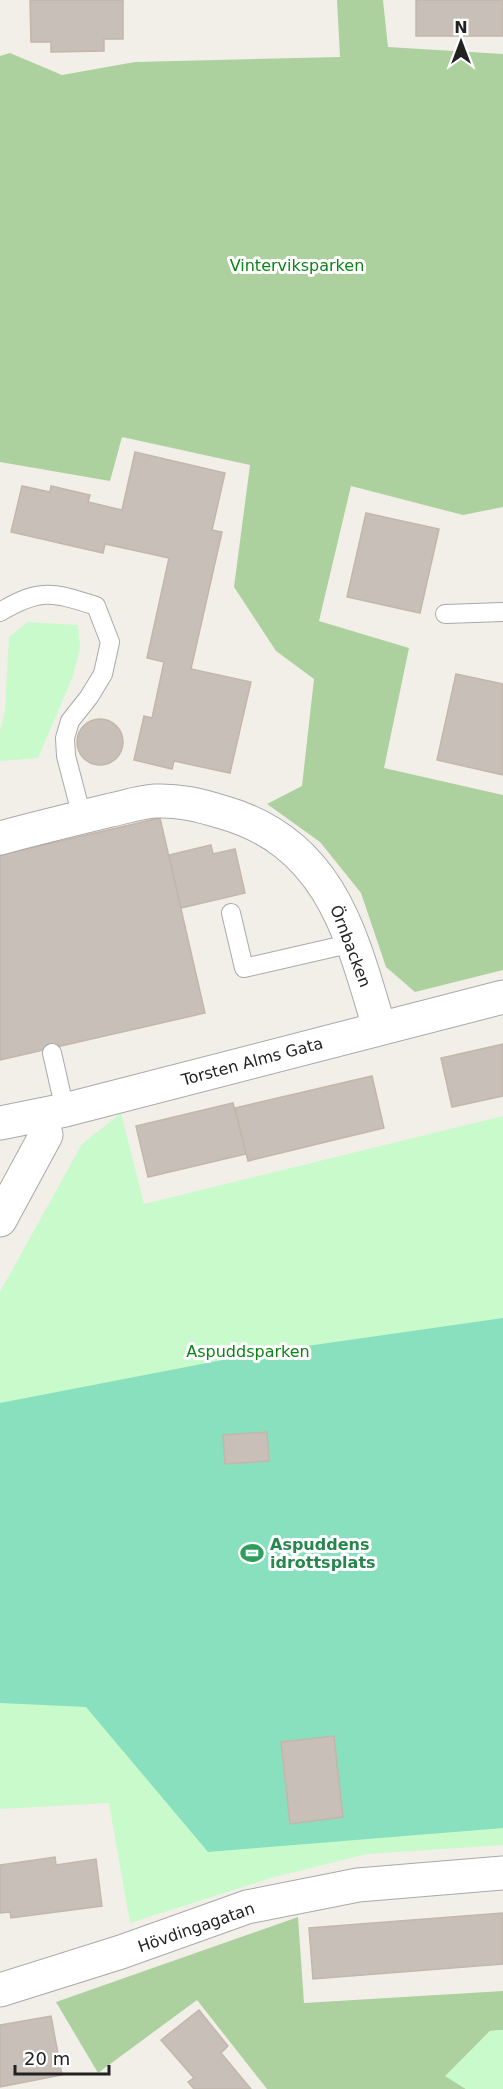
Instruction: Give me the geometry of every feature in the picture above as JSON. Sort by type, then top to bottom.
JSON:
[{"type":"street","name":"Örnbacken","points":[[0,838],[152,801],[181,800],[247,819],[278,835],[303,858],[339,908],[353,943],[379,1027]]},
{"type":"street","name":"Torsten Alms Gata","points":[[0,1123],[53,1113],[379,1027],[503,997]]},
{"type":"street","points":[[0,1220],[46,1135],[53,1113]]},
{"type":"street","name":"Hövdingagatan","points":[[0,1990],[121,1952],[247,1907],[358,1885],[503,1873]]},
{"type":"lane","points":[[0,612],[24,597],[57,593],[96,606],[110,642],[103,674],[70,721],[65,738],[66,756],[82,817]]},
{"type":"lane","points":[[445,614],[503,612]]},
{"type":"lane","points":[[231,913],[244,968],[353,943]]},
{"type":"lane","points":[[52,1053],[53,1113]]},
{"type":"green space","name":"Vinterviksparken","points":[[337,0],[383,0],[388,47],[503,54],[503,507],[463,515],[351,486],[319,621],[409,648],[384,768],[503,795],[503,970],[415,992],[386,967],[361,893],[320,842],[267,804],[302,786],[314,679],[276,651],[234,587],[250,465],[122,437],[110,481],[0,462],[0,56],[10,53],[62,75],[135,62],[340,57]]},
{"type":"green space","points":[[28,622],[78,625],[80,648],[73,676],[38,758],[0,761],[0,731],[5,710],[9,637]]},
{"type":"green space","name":"Aspuddens idrottsplats","points":[[121,1113],[144,1204],[503,1116],[503,1845],[367,1854],[274,1877],[130,1923],[109,1803],[0,1809],[0,1292],[82,1144]]},
{"type":"green space","name":"Aspuddens idrottsplats","points":[[503,1318],[503,1828],[208,1852],[86,1707],[0,1703],[0,1403],[258,1353]]},
{"type":"green space","points":[[298,1917],[304,2003],[503,1991],[503,2030],[490,2031],[446,2076],[466,2089],[267,2089],[197,2000],[98,2073],[56,2002]]},
{"type":"green space","points":[[503,2030],[503,2089],[466,2089],[445,2076],[490,2031]]},
{"type":"building","points":[[30,0],[123,0],[123,39],[104,39],[104,51],[51,52],[51,42],[31,42]]},
{"type":"building","points":[[416,0],[503,0],[503,36],[416,36]]},
{"type":"building","points":[[135,452],[225,473],[212,530],[222,532],[191,669],[251,682],[230,773],[174,761],[172,769],[134,760],[144,716],[152,718],[164,662],[147,658],[169,558],[105,544],[103,553],[11,532],[22,486],[50,492],[51,486],[90,495],[88,502],[122,510]]},
{"type":"building","points":[[366,513],[439,529],[420,613],[347,597]]},
{"type":"building","points":[[456,674],[503,684],[503,775],[437,760]]},
{"type":"building","points":[[100,719],[116,726],[123,742],[116,758],[100,765],[84,758],[77,742],[84,726]]},
{"type":"building","points":[[160,818],[205,1013],[0,1060],[0,855]]},
{"type":"building","points":[[211,845],[213,854],[235,849],[245,893],[181,908],[169,855]]},
{"type":"building","points":[[503,1044],[503,1096],[452,1107],[441,1058]]},
{"type":"building","points":[[372,1076],[384,1128],[248,1161],[235,1108]]},
{"type":"building","points":[[233,1103],[246,1154],[148,1177],[136,1126]]},
{"type":"building","points":[[267,1432],[269,1461],[225,1464],[223,1435]]},
{"type":"building","points":[[334,1736],[343,1817],[290,1824],[281,1742]]},
{"type":"building","points":[[55,1857],[56,1865],[96,1859],[102,1906],[11,1918],[10,1912],[0,1913],[0,1865]]},
{"type":"building","points":[[503,1913],[503,1964],[313,1979],[309,1928]]},
{"type":"building","points":[[199,2010],[228,2046],[221,2053],[251,2089],[194,2089],[188,2082],[194,2078],[161,2040]]},
{"type":"building","points":[[51,2016],[62,2075],[0,2087],[0,2025]]},
{"type":"place","name":"Aspuddens idrottsplats","points":[[252,1553]]},
{"type":"park label","name":"Aspuddsparken","points":[[248,1351]]}]
